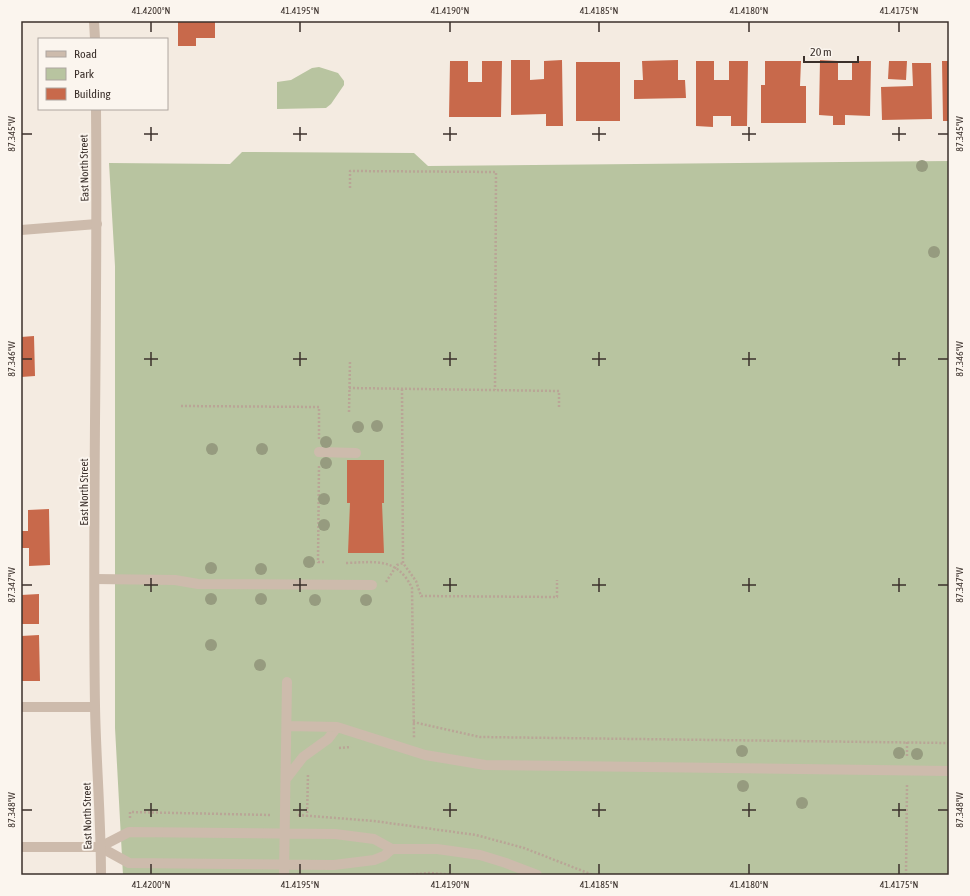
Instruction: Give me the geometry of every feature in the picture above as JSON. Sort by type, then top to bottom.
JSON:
[{"type":"street","points":[[94,21],[95,38]]},
{"type":"street","name":"East North Street","points":[[96,110],[95,707],[100,875]]},
{"type":"street","points":[[21,230],[97,224]]},
{"type":"street","points":[[319,452],[356,453]]},
{"type":"street","points":[[96,579],[175,580],[198,584],[372,585]]},
{"type":"street","points":[[284,875],[287,682]]},
{"type":"street","points":[[21,707],[95,707]]},
{"type":"street","points":[[287,726],[337,727],[425,755],[485,765],[949,771]]},
{"type":"street","points":[[286,779],[303,757],[312,748],[328,739],[337,727]]},
{"type":"street","points":[[21,847],[100,847],[129,832],[325,834],[374,839],[392,849],[437,849],[493,858],[537,875]]},
{"type":"street","points":[[100,847],[129,863],[334,865],[374,860],[384,856],[392,849]]},
{"type":"path","points":[[350,188],[350,171],[496,172],[495,390]]},
{"type":"path","points":[[349,412],[350,361]]},
{"type":"path","points":[[349,388],[559,391],[559,407]]},
{"type":"path","points":[[402,389],[402,563],[416,581],[420,596],[557,597],[557,580]]},
{"type":"path","points":[[181,406],[319,407],[318,562],[325,562]]},
{"type":"path","points":[[346,563],[386,563],[395,568],[409,582],[413,595],[414,739]]},
{"type":"path","points":[[382,587],[395,568],[402,563]]},
{"type":"path","points":[[413,722],[480,737],[949,743]]},
{"type":"path","points":[[907,742],[907,760]]},
{"type":"path","points":[[336,748],[356,748]]},
{"type":"path","points":[[307,823],[308,771]]},
{"type":"path","points":[[906,875],[907,782]]},
{"type":"path","points":[[130,818],[130,812],[271,815]]},
{"type":"path","points":[[408,875],[429,873],[457,875]]},
{"type":"green space","points":[[319,67],[338,73],[344,81],[344,85],[331,104],[326,108],[277,109],[277,82],[291,80],[312,68]]},
{"type":"green space","points":[[242,152],[414,153],[428,166],[949,161],[949,875],[123,875],[115,728],[115,266],[109,163],[230,164]]},
{"type":"building","points":[[178,21],[215,21],[215,38],[196,38],[196,46],[178,46]]},
{"type":"building","points":[[511,60],[530,60],[530,80],[544,79],[544,61],[562,60],[563,126],[546,126],[546,114],[511,115]]},
{"type":"building","points":[[678,60],[678,80],[685,80],[686,98],[634,99],[634,80],[643,80],[642,61]]},
{"type":"building","points":[[820,60],[838,61],[838,80],[852,80],[852,61],[871,61],[870,116],[845,115],[845,125],[833,125],[833,116],[819,115]]},
{"type":"building","points":[[450,61],[468,61],[468,82],[482,82],[482,61],[502,61],[501,117],[449,117]]},
{"type":"building","points":[[696,61],[714,61],[714,80],[729,80],[729,61],[748,61],[747,126],[731,126],[731,116],[713,116],[713,127],[696,126]]},
{"type":"building","points":[[765,61],[801,61],[800,86],[806,86],[806,123],[761,123],[761,85],[765,85]]},
{"type":"building","points":[[889,61],[907,61],[906,80],[888,79]]},
{"type":"building","points":[[942,61],[949,61],[949,121],[943,121]]},
{"type":"building","points":[[576,62],[620,62],[620,121],[576,121]]},
{"type":"building","points":[[912,63],[931,63],[932,119],[882,120],[881,87],[913,86]]},
{"type":"building","points":[[34,336],[35,376],[21,377],[21,337]]},
{"type":"building","points":[[347,460],[384,460],[384,503],[382,503],[384,553],[348,553],[350,503],[347,503]]},
{"type":"building","points":[[49,509],[50,565],[29,566],[29,548],[21,548],[21,531],[28,531],[28,510]]},
{"type":"building","points":[[39,594],[39,624],[21,624],[21,595]]},
{"type":"building","points":[[39,635],[40,681],[21,681],[21,636]]}]
